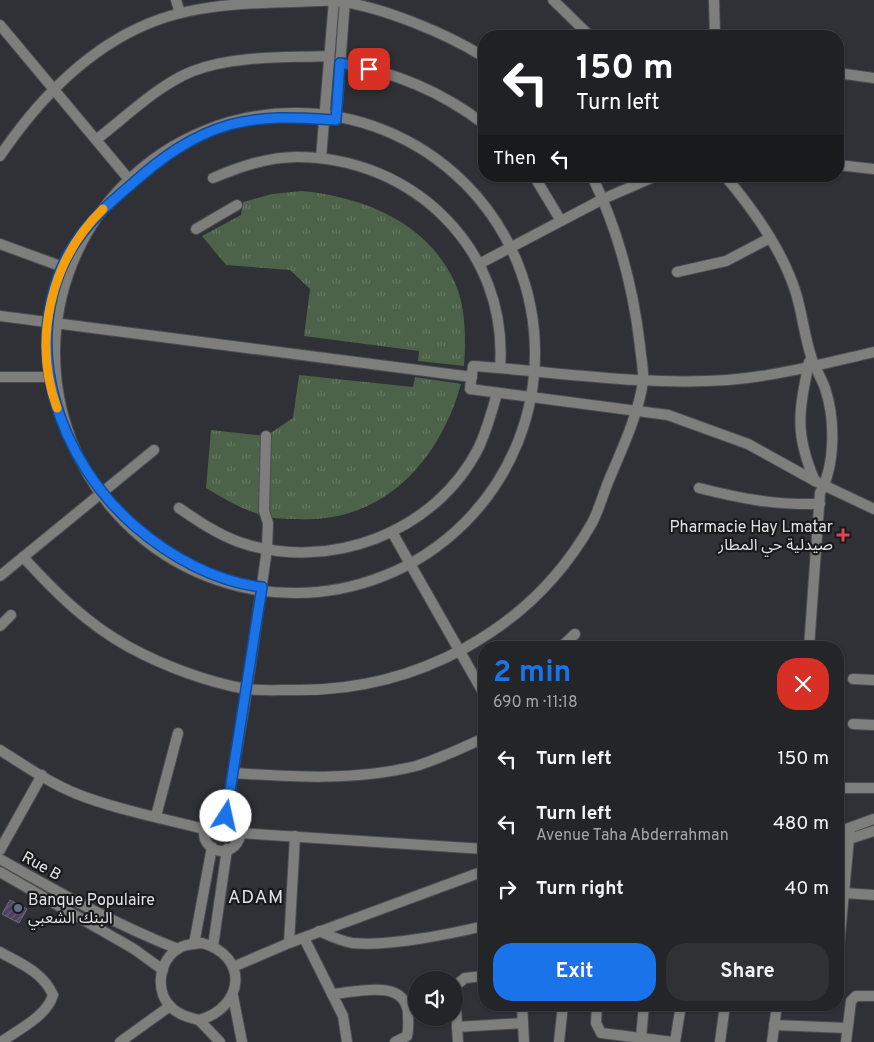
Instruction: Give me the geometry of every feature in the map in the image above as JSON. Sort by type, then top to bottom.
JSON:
[{"type":"street","points":[[176,0],[180,13]]},
{"type":"street","points":[[321,158],[334,0]]},
{"type":"street","points":[[553,0],[567,4],[586,30]]},
{"type":"street","points":[[714,0],[715,30]]},
{"type":"street","points":[[336,120],[345,1]]},
{"type":"street","points":[[0,156],[21,127],[54,89],[94,56],[144,25],[180,13],[254,3],[345,1],[403,19],[451,38],[478,54]]},
{"type":"street","points":[[0,25],[132,183]]},
{"type":"street","points":[[97,139],[166,86],[193,71],[223,62],[329,56]]},
{"type":"street","points":[[340,63],[381,72],[428,89],[448,99],[478,120]]},
{"type":"street","points":[[844,74],[874,78]]},
{"type":"street","points":[[265,117],[336,120],[390,137],[442,165],[484,204],[512,246],[530,285],[539,321],[541,340],[539,371],[534,399],[513,454],[489,492],[452,532],[432,548],[409,562],[371,579],[337,587],[298,590],[262,587],[222,577],[174,555],[129,522],[102,492],[70,440],[56,404],[49,377],[46,352],[51,300],[63,267],[90,223],[132,183],[167,155],[212,131],[265,117]]},
{"type":"street","points":[[213,178],[261,161],[295,157],[321,158],[360,165],[390,177],[417,193],[442,214],[463,238],[479,264],[492,295],[499,326],[500,368]]},
{"type":"street","points":[[844,165],[874,169]]},
{"type":"street","points":[[538,182],[561,221]]},
{"type":"street","points":[[23,557],[80,615],[129,647],[182,671],[247,689],[317,690],[359,685],[418,670],[460,653],[496,628],[531,600],[555,574],[583,538],[593,520],[636,410],[643,380],[632,291],[621,248],[595,182]]},
{"type":"street","points":[[479,264],[603,199],[641,182]]},
{"type":"street","points":[[729,182],[770,238],[784,263],[794,288],[811,367],[802,393],[799,426],[807,460],[820,486]]},
{"type":"street","points":[[196,229],[237,204]]},
{"type":"street","points":[[677,272],[726,261],[770,238]]},
{"type":"street","points":[[0,244],[63,267]]},
{"type":"street","points":[[0,316],[472,377]]},
{"type":"street","points":[[874,352],[775,375],[726,380],[602,378],[473,366],[470,389],[534,399],[668,415],[725,435],[770,455],[820,486],[874,509]]},
{"type":"street","points":[[810,641],[820,486],[830,456],[830,412],[825,389],[811,367]]},
{"type":"street","points":[[0,377],[49,377]]},
{"type":"street","points":[[179,508],[208,528],[239,542],[268,549],[303,553],[363,544],[392,532],[418,516],[442,497],[462,474],[484,434],[497,393]]},
{"type":"street","points":[[226,816],[268,549],[268,523],[264,511],[266,436]]},
{"type":"street","points":[[0,576],[154,450]]},
{"type":"street","points":[[699,488],[751,501],[785,505],[820,504]]},
{"type":"street","points":[[392,532],[478,684]]},
{"type":"street","points":[[0,626],[11,615]]},
{"type":"street","points":[[568,641],[575,634]]},
{"type":"street","points":[[853,679],[874,680]]},
{"type":"street","points":[[853,724],[874,725]]},
{"type":"street","points":[[156,816],[178,733]]},
{"type":"street","points":[[233,773],[319,776],[357,775],[391,771],[417,765],[478,740]]},
{"type":"street","points":[[0,750],[42,776],[76,793],[204,829]]},
{"type":"street","points":[[0,850],[42,776]]},
{"type":"street","points":[[844,788],[874,788]]},
{"type":"street","points":[[214,816],[226,816],[237,823],[240,833],[237,842],[227,849],[219,850],[212,847],[204,838],[204,829],[214,816]]},
{"type":"street","points":[[844,830],[874,819]]},
{"type":"street","points":[[850,828],[844,893],[874,896]]},
{"type":"street","points":[[849,839],[874,832]]},
{"type":"street","points":[[240,833],[478,849]]},
{"type":"street","points":[[289,943],[295,836]]},
{"type":"street","points":[[194,944],[212,847]]},
{"type":"street","points":[[213,946],[227,849]]},
{"type":"street","name":"Rue B","points":[[0,859],[66,896],[145,936],[178,949]]},
{"type":"street","name":"Rue B","points":[[0,872],[134,949],[163,970]]},
{"type":"street","points":[[233,967],[319,931],[478,872]]},
{"type":"street","points":[[319,931],[341,941],[361,943],[434,936],[478,927]]},
{"type":"street","points":[[304,938],[343,1016],[347,1042]]},
{"type":"street","points":[[220,1042],[199,1020],[174,1010],[170,1006],[161,986],[163,970],[168,958],[178,949],[202,943],[213,946],[222,952],[233,967],[236,983],[233,996],[242,1042]]},
{"type":"street","points":[[0,952],[37,973],[48,983],[53,995],[51,1002],[40,1014],[1,1042]]},
{"type":"street","points":[[458,1042],[455,986],[465,978],[478,977]]},
{"type":"street","points":[[332,994],[382,990],[395,991],[403,996],[407,1003],[409,1028],[407,1036],[395,1042]]},
{"type":"street","points":[[199,1020],[222,1010],[233,996]]},
{"type":"street","points":[[846,1042],[849,1006],[853,998],[874,996]]},
{"type":"street","points":[[120,1042],[170,1006]]},
{"type":"street","points":[[522,1011],[524,1042]]},
{"type":"street","points":[[560,1042],[563,1011]]},
{"type":"street","points":[[597,1011],[598,1031],[608,1035],[674,1042],[680,1011]]},
{"type":"street","points":[[641,1038],[643,1011]]},
{"type":"street","points":[[720,1042],[725,1011]]},
{"type":"street","points":[[772,1042],[776,1011]]},
{"type":"street","points":[[457,1027],[523,1023]]},
{"type":"street","points":[[774,1025],[846,1028]]},
{"type":"green space","points":[[302,191],[348,199],[370,207],[391,216],[411,229],[428,244],[443,262],[459,292],[464,324],[464,366],[418,361],[419,351],[304,336],[310,289],[290,270],[226,265],[202,236],[241,215],[243,202],[272,194]]},
{"type":"green space","points":[[299,375],[413,387],[415,377],[461,384],[439,438],[423,461],[404,481],[382,498],[357,510],[330,517],[272,518],[244,509],[206,488],[211,430],[266,436],[293,418]]},
{"type":"building","points":[[10,900],[27,909],[19,923],[2,914]]},
{"type":"slow traffic","points":[[57,408],[51,388],[46,352],[46,334],[51,300],[70,251],[90,223],[103,209]]},
{"type":"place","name":"Pharmacie Hay Lmatar صيدلية حي المطار","points":[[843,535]]},
{"type":"place","name":"Banque Populaire البنك الشعبي","points":[[18,908]]},
{"type":"district","name":"ADAM","points":[[256,896]]},
{"type":"route","points":[[226,816],[262,587],[222,577],[190,564],[174,555],[144,535],[129,522],[96,484],[70,440],[51,388],[46,352],[46,334],[51,300],[70,251],[80,236],[102,210],[153,165],[196,138],[230,125],[265,117],[283,116],[336,120],[340,63],[369,69]]}]
